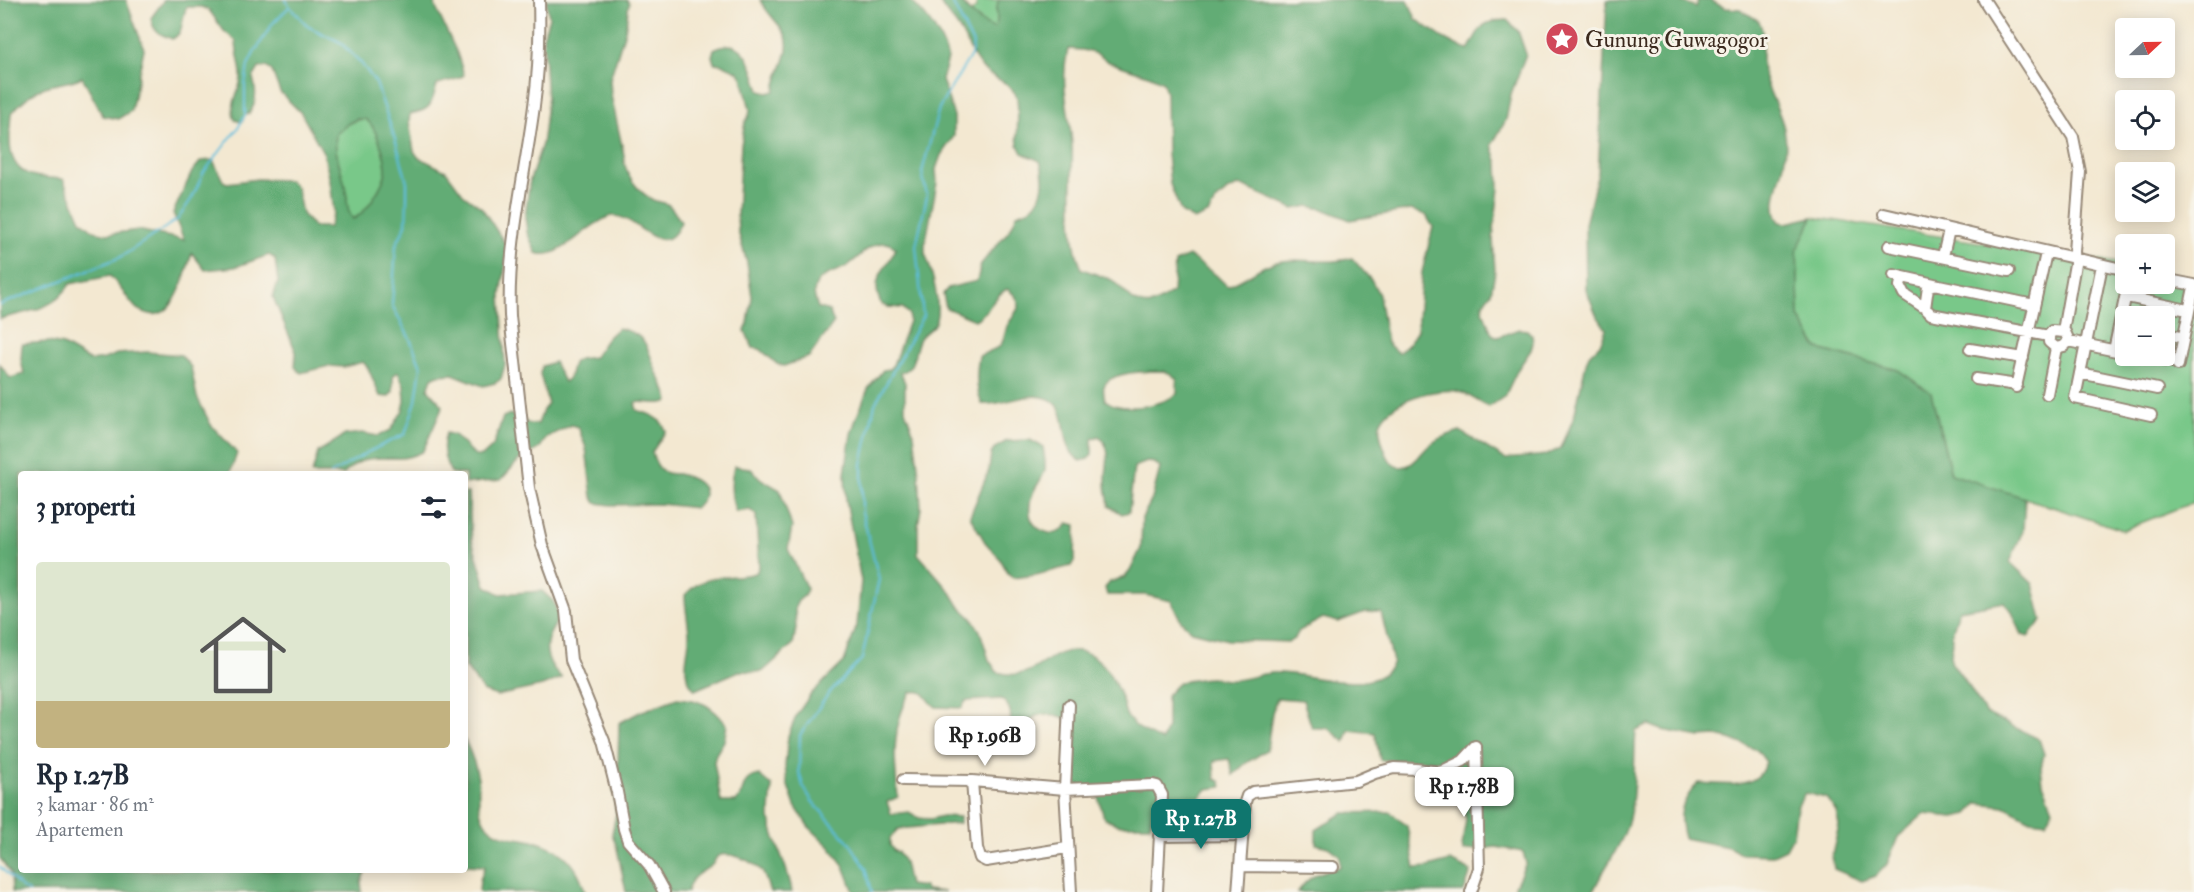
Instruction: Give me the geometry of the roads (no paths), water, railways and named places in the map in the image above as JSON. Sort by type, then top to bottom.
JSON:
[{"type":"street","points":[[539,0],[536,89],[514,226],[509,290],[529,488],[544,553],[566,611],[571,660],[604,741],[628,841],[649,865],[664,892]]},
{"type":"street","points":[[1984,0],[2073,137],[2080,172],[2075,260],[2063,331],[2069,341]]},
{"type":"street","points":[[1884,214],[2115,268]]},
{"type":"street","points":[[1943,256],[1949,230]]},
{"type":"street","points":[[1889,246],[2009,271]]},
{"type":"street","points":[[1976,379],[2016,386],[2046,253]]},
{"type":"street","points":[[2102,265],[2075,398],[2151,415]]},
{"type":"street","points":[[2034,305],[1898,276],[1904,294],[1931,314],[2049,336]]},
{"type":"street","points":[[2175,282],[2194,286],[2175,364]]},
{"type":"street","points":[[1925,308],[1928,287],[1934,284]]},
{"type":"street","points":[[2127,297],[2183,309]]},
{"type":"street","points":[[2056,348],[2049,342],[2049,336],[2052,331],[2063,331]]},
{"type":"street","points":[[2175,336],[2180,337]]},
{"type":"street","points":[[2069,341],[2115,351]]},
{"type":"street","points":[[2056,348],[2064,346],[2069,341]]},
{"type":"street","points":[[2047,394],[2056,348]]},
{"type":"street","points":[[1970,349],[2023,358]]},
{"type":"street","points":[[2080,373],[2157,389]]},
{"type":"street","points":[[1069,705],[1065,789],[1071,892]]},
{"type":"street","points":[[1238,892],[1245,802],[1247,796],[1253,792],[1356,781],[1394,768],[1440,772],[1463,761],[1476,747],[1479,868],[1471,892]]},
{"type":"street","points":[[903,780],[972,781],[1065,789],[1153,784],[1157,786],[1162,795],[1157,892]]},
{"type":"street","points":[[972,781],[977,848],[980,858],[986,861],[1067,848]]},
{"type":"street","points":[[1159,836],[1242,835]]},
{"type":"street","points":[[1240,866],[1333,867]]},
{"type":"waterway","points":[[286,0],[309,27],[340,42],[361,63],[376,83],[407,182],[406,225],[396,245],[392,305],[421,366],[416,401],[405,434],[336,471]]},
{"type":"waterway","points":[[872,892],[866,868],[849,842],[812,801],[803,786],[799,771],[800,735],[829,693],[862,659],[879,579],[862,512],[862,464],[875,404],[923,316],[916,246],[927,196],[922,172],[939,108],[971,55],[973,44],[951,0]]},
{"type":"waterway","points":[[0,305],[121,257],[178,219],[192,198],[204,172],[238,128],[245,115],[248,65],[273,23],[289,7]]},
{"type":"waterway","points":[[0,867],[29,892]]},
{"type":"place","name":"Gunung Guwagogor","points":[[1562,39]]}]
